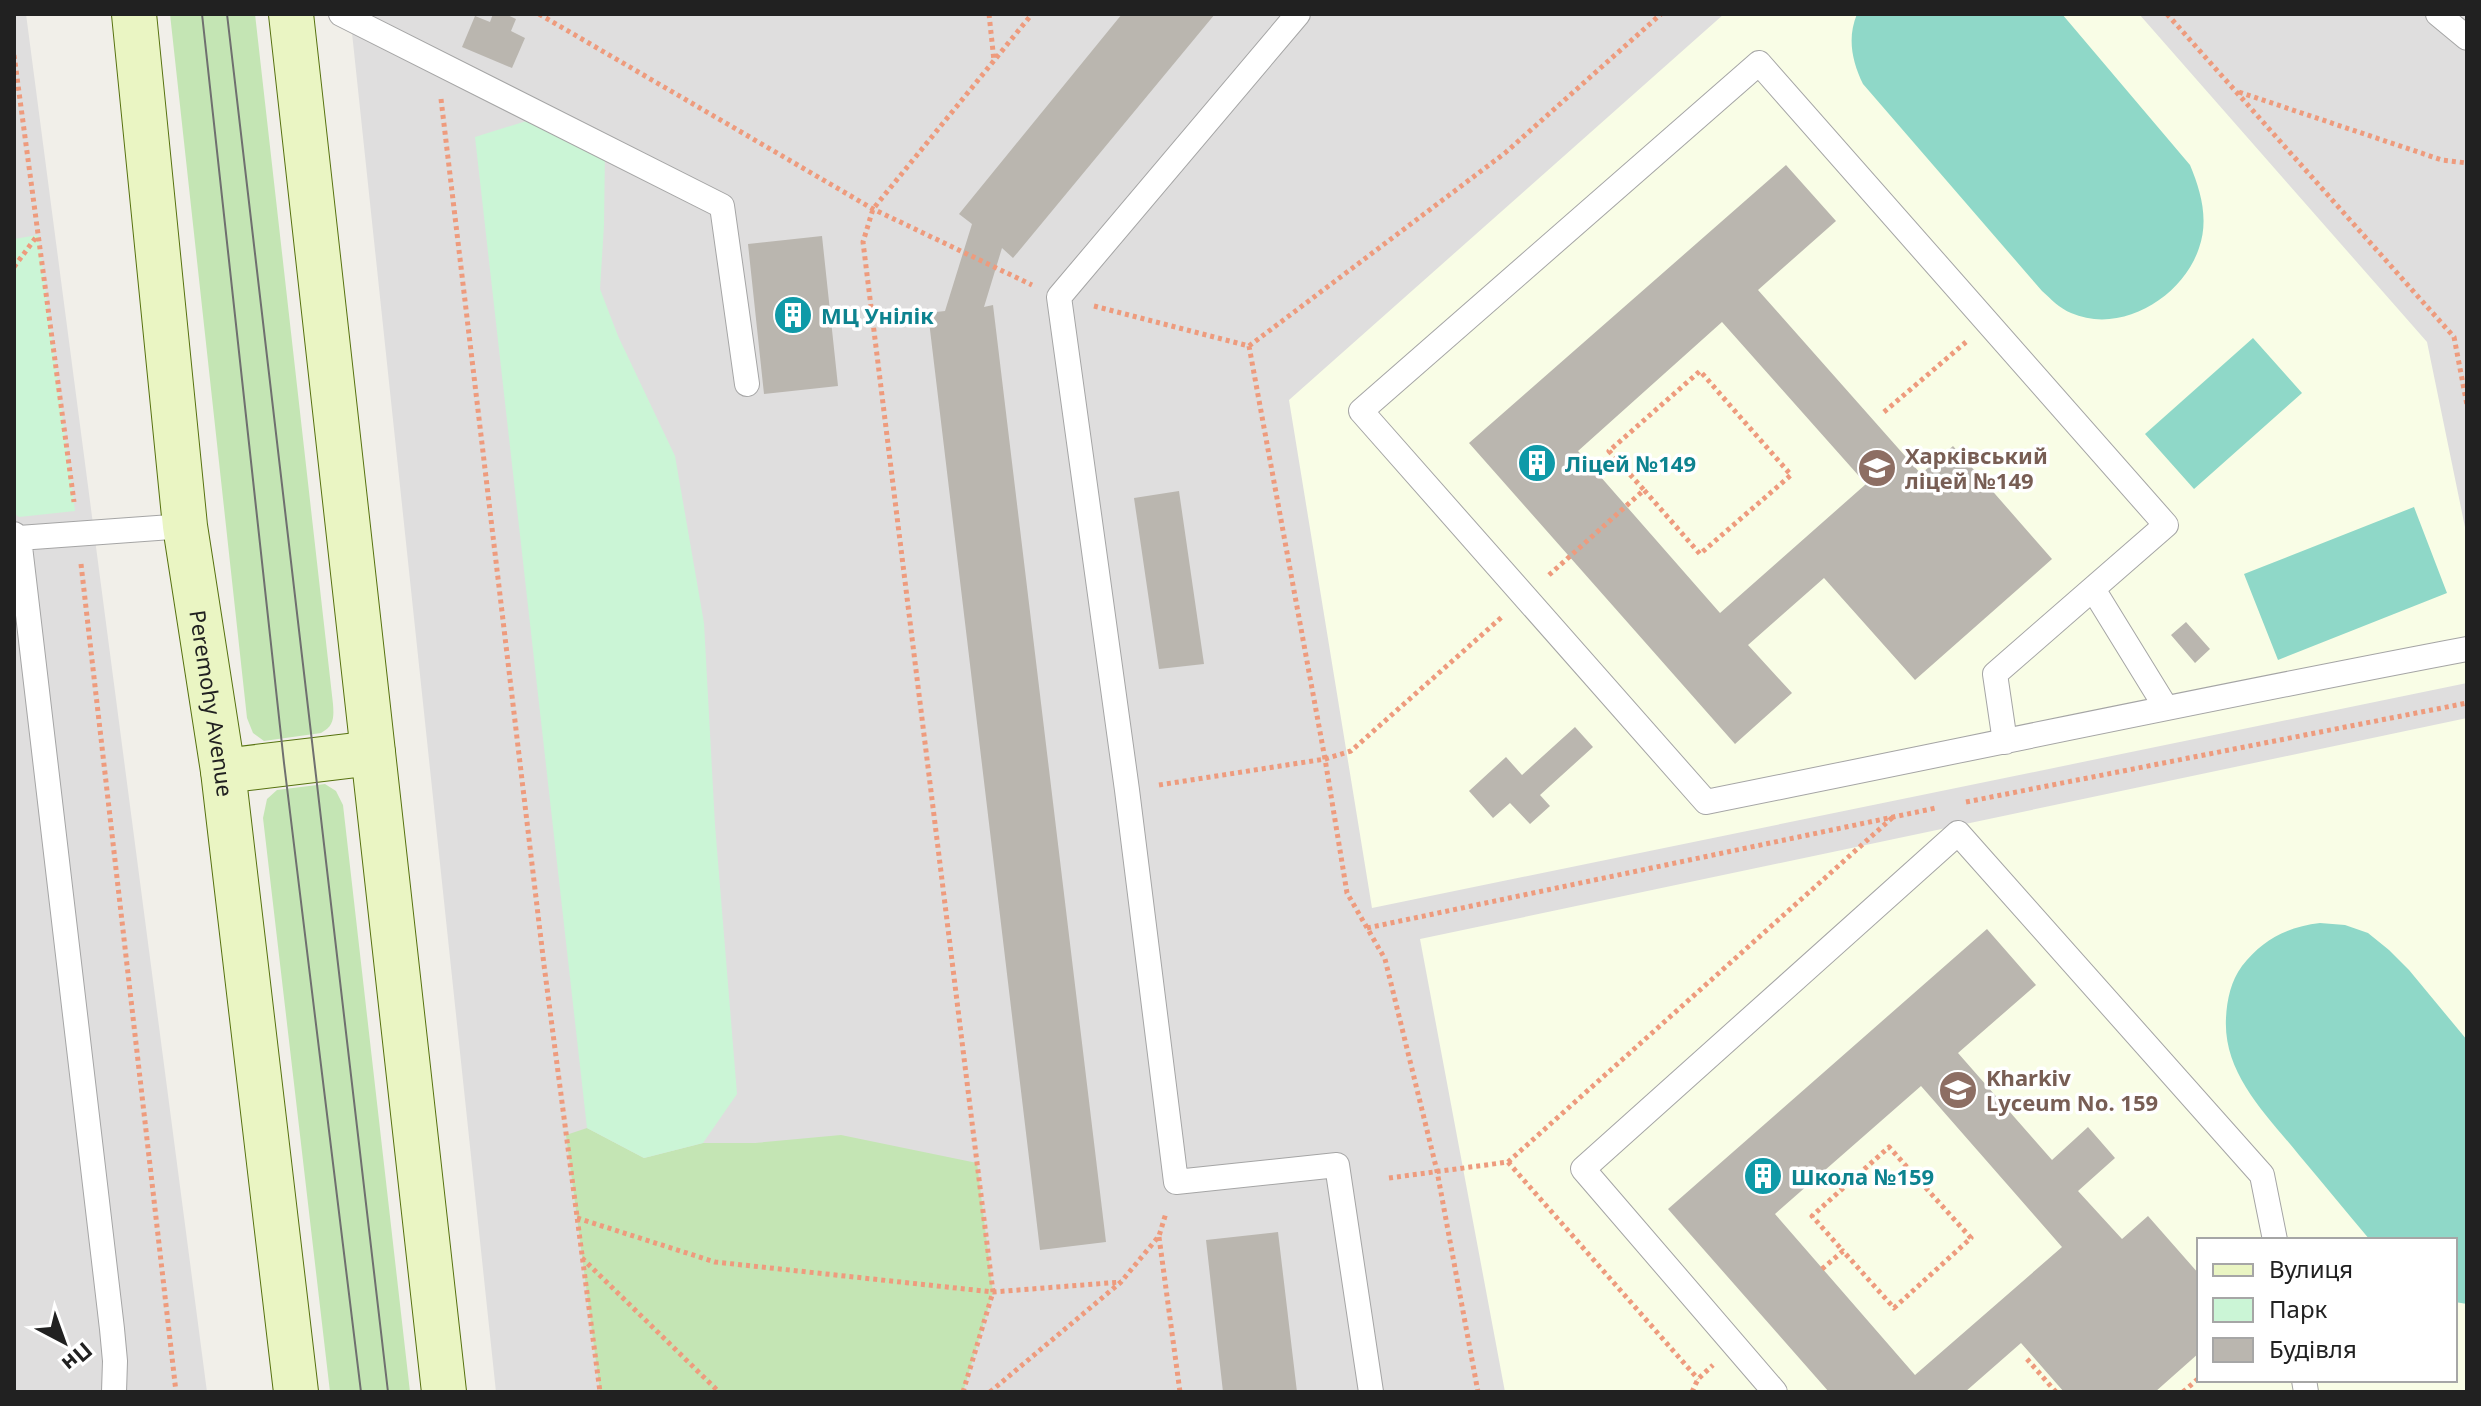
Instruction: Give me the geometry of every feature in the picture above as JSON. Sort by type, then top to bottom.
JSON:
[{"type":"main road","name":"Peremohy Avenue","points":[[134,14],[185,526],[223,771],[296,1392]]},
{"type":"main road","points":[[291,14],[444,1392]]},
{"type":"main road","points":[[223,771],[373,753]]},
{"type":"lane","points":[[341,14],[722,206],[747,384]]},
{"type":"lane","points":[[1298,14],[1059,297],[1127,790],[1176,1182],[1337,1165],[1371,1392]]},
{"type":"lane","points":[[2438,14],[2467,38]]},
{"type":"lane","points":[[2005,742],[1995,674],[2166,525],[1759,63],[1361,411],[1706,802],[2005,742],[2165,706],[2467,649]]},
{"type":"lane","points":[[114,1392],[112,1329],[16,536],[185,526]]},
{"type":"lane","points":[[2093,589],[2165,706]]},
{"type":"lane","points":[[1775,1392],[1583,1169],[1958,833],[2262,1175],[2275,1238]]},
{"type":"path","points":[[539,14],[873,209],[1059,297],[1249,346]]},
{"type":"path","points":[[989,14],[994,61]]},
{"type":"path","points":[[963,1392],[993,1292],[863,242],[873,209],[1032,14]]},
{"type":"path","points":[[1249,346],[1505,153],[1661,14]]},
{"type":"path","points":[[2167,14],[2454,337],[2467,405]]},
{"type":"path","points":[[14,55],[78,532],[176,1392]]},
{"type":"path","points":[[437,61],[542,949],[600,1392]]},
{"type":"path","points":[[2236,91],[2442,160],[2467,163]]},
{"type":"path","points":[[14,267],[38,235]]},
{"type":"path","points":[[1884,412],[1988,323]]},
{"type":"path","points":[[1249,346],[1347,893],[1385,959],[1437,1171],[1478,1392]]},
{"type":"path","points":[[1700,371],[1791,475],[1700,554],[1644,490],[1609,451],[1700,371]]},
{"type":"path","points":[[1127,790],[1325,759],[1351,751],[1644,490]]},
{"type":"path","points":[[1956,804],[2467,703]]},
{"type":"path","points":[[1367,928],[1941,807]]},
{"type":"path","points":[[1389,1178],[1508,1162],[1894,816]]},
{"type":"path","points":[[1889,1147],[1971,1238],[1894,1308],[1843,1251],[1812,1216],[1889,1147]]},
{"type":"path","points":[[1508,1162],[1698,1379]]},
{"type":"path","points":[[577,1218],[715,1262],[993,1292],[1121,1282]]},
{"type":"path","points":[[990,1392],[1121,1282],[1159,1236],[1180,1392]]},
{"type":"path","points":[[1822,1269],[1843,1251]]},
{"type":"path","points":[[582,1257],[719,1392]]},
{"type":"path","points":[[2027,1359],[2056,1392]]},
{"type":"shaded area","points":[[14,14],[26,14],[207,1392],[14,1392]]},
{"type":"shaded area","points":[[350,14],[2467,14],[2467,1392],[496,1392]]},
{"type":"shaded area","name":"Харківський ліцей №149","points":[[1724,14],[2139,14],[2427,342],[2467,537],[2467,683],[1372,908],[1289,400]]},
{"type":"shaded area","points":[[1857,14],[2062,14],[2190,165],[2200,195],[2203,227],[2199,248],[2179,282],[2148,307],[2110,319],[2090,319],[2071,313],[2055,303],[1863,84],[1852,49],[1852,32]]},
{"type":"shaded area","points":[[2253,338],[2302,393],[2194,489],[2145,434]]},
{"type":"shaded area","points":[[2414,507],[2447,593],[2278,660],[2244,574]]},
{"type":"shaded area","name":"Kharkiv Lyceum No. 159","points":[[2467,718],[2467,1392],[1505,1392],[1420,939]]},
{"type":"shaded area","points":[[2320,923],[2345,925],[2368,933],[2409,970],[2467,1040],[2467,1304],[2457,1302],[2457,1238],[2368,1238],[2261,1108],[2239,1075],[2227,1038],[2230,990],[2238,972],[2258,949],[2276,936]]},
{"type":"green space","points":[[170,14],[255,14],[333,704],[332,721],[321,733],[264,741],[253,733],[247,718]]},
{"type":"green space","points":[[549,114],[605,151],[600,289],[618,336],[675,456],[704,623],[715,825],[737,1094],[703,1143],[644,1158],[587,1128],[475,137]]},
{"type":"green space","points":[[38,235],[75,511],[19,517],[14,513],[14,239]]},
{"type":"green space","points":[[325,784],[336,791],[343,805],[410,1392],[330,1392],[263,818],[267,799],[277,790]]},
{"type":"green space","points":[[587,1128],[644,1158],[703,1143],[755,1143],[841,1135],[977,1163],[993,1292],[963,1392],[600,1392],[566,1135]]},
{"type":"building","points":[[493,14],[505,14],[516,19],[511,31],[525,38],[512,68],[462,47],[475,16],[490,22]]},
{"type":"building","points":[[1122,14],[1215,14],[1013,258],[1002,248],[984,307],[993,305],[1106,1242],[1040,1250],[928,313],[945,311],[972,224],[959,214]]},
{"type":"building","name":"Ліцей №149","points":[[1786,165],[1836,221],[1758,290],[1921,474],[1953,446],[2052,559],[1915,680],[1824,578],[1748,645],[1792,693],[1735,744],[1469,443]],"holes":[[[1722,322],[1866,484],[1720,613],[1578,451]]]},
{"type":"building","name":"МЦ Унілік","points":[[822,236],[838,386],[764,394],[748,244]]},
{"type":"building","points":[[1179,491],[1204,664],[1159,669],[1134,498]]},
{"type":"building","points":[[2186,622],[2210,649],[2195,663],[2171,635]]},
{"type":"building","points":[[1575,727],[1593,747],[1540,795],[1550,806],[1530,824],[1510,803],[1493,818],[1469,791],[1506,757],[1522,775]]},
{"type":"building","name":"Школа №159","points":[[1987,929],[2036,985],[1958,1053],[2052,1160],[2088,1127],[2115,1158],[2078,1191],[2122,1239],[2148,1216],[2197,1272],[2197,1355],[2155,1392],[2064,1392],[2021,1343],[1965,1392],[1829,1392],[1668,1209]],"holes":[[[1921,1086],[2062,1247],[1915,1375],[1775,1214]]]},
{"type":"building","points":[[1278,1232],[1297,1392],[1223,1392],[1206,1240]]},
{"type":"tram line","points":[[202,14],[284,763],[361,1392]]},
{"type":"tram line","points":[[227,14],[388,1392]]},
{"type":"place","name":"МЦ Унілік","points":[[793,315]]},
{"type":"place","name":"Ліцей №149","points":[[1537,463]]},
{"type":"place","name":"Харківський ліцей №149","points":[[1877,468]]},
{"type":"place","name":"Kharkiv Lyceum No. 159","points":[[1958,1090]]},
{"type":"place","name":"Школа №159","points":[[1763,1176]]}]
